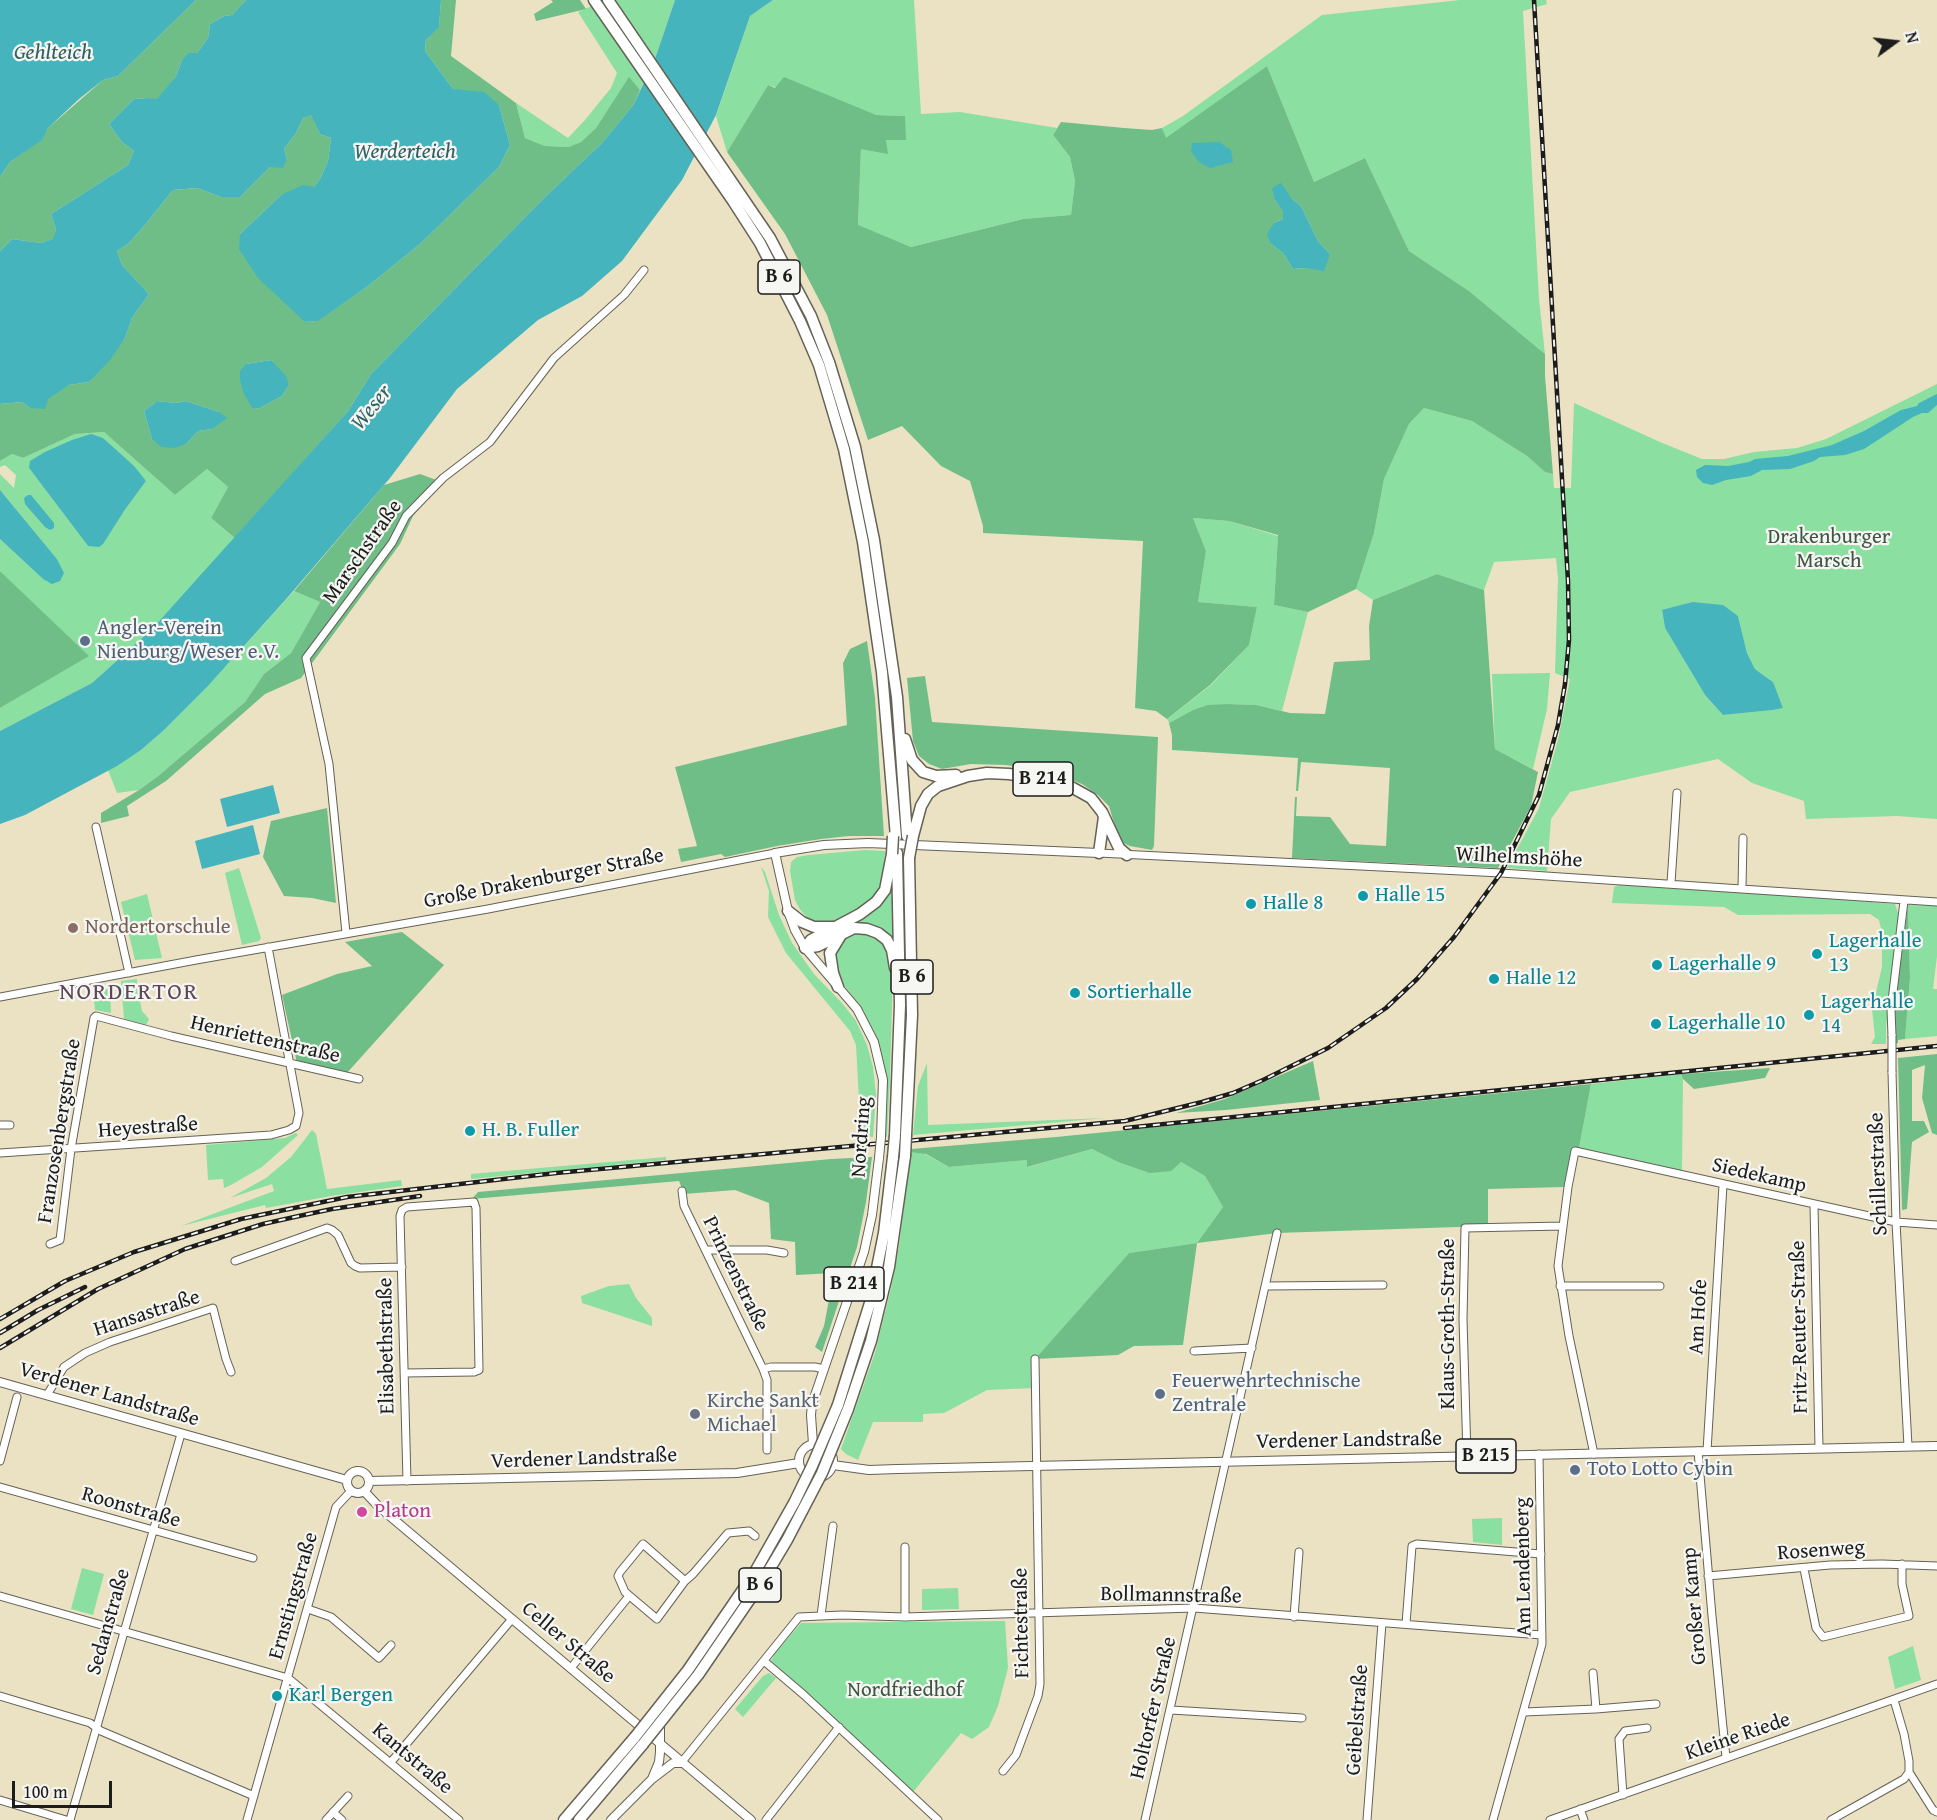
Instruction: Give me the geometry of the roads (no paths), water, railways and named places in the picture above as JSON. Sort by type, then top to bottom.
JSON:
[{"type":"highway","name":"B 6","points":[[579,1820],[639,1741],[755,1572],[794,1503],[821,1446],[843,1407],[871,1341],[889,1267],[905,1156],[901,1135],[901,945],[895,854],[902,836],[897,733],[844,449],[819,365],[796,311],[760,243],[594,0]]},
{"type":"highway","name":"B 6","points":[[608,0],[770,238],[815,325],[855,447],[874,540],[897,696]]},
{"type":"highway","name":"B 214","points":[[897,696],[897,733],[912,760],[923,772],[936,776],[968,776],[987,773],[1031,776],[1074,788],[1098,805],[1114,840],[1127,855]]},
{"type":"highway","name":"B 6","points":[[843,1407],[870,1303],[884,1233],[893,1157],[901,1135],[912,1015],[909,858],[895,822],[897,733]]},
{"type":"highway","points":[[902,836],[928,794],[938,786],[968,776]]},
{"type":"highway","points":[[1099,853],[1104,817]]},
{"type":"highway","points":[[838,987],[832,973],[830,953],[839,930],[876,902],[885,890],[895,854]]},
{"type":"highway","points":[[788,911],[802,922],[814,927],[839,930]]},
{"type":"highway","name":"B 6","points":[[805,948],[818,946],[839,930],[867,929],[878,933],[886,940],[894,957],[900,1005]]},
{"type":"highway","name":"B 6","points":[[564,1820],[639,1741]]},
{"type":"main road","name":"Große Drakenburger Straße","points":[[775,853],[824,845],[868,843],[1099,853]]},
{"type":"main road","name":"Nordring","points":[[775,853],[788,911],[805,948],[862,1017],[877,1054],[883,1080],[881,1137],[875,1197],[864,1252],[812,1404],[813,1444]]},
{"type":"main road","name":"Verdener Landstraße","points":[[0,1382],[347,1480]]},
{"type":"main road","points":[[652,1779],[659,1762],[659,1724],[671,1700],[758,1579],[812,1479],[827,1475],[833,1466],[834,1460],[829,1449],[819,1444],[808,1446],[801,1453],[799,1463],[802,1472],[812,1479]]},
{"type":"main road","name":"Verdener Landstraße","points":[[833,1466],[869,1470],[1937,1446]]},
{"type":"main road","name":"Verdener Landstraße","points":[[369,1481],[737,1473],[799,1463]]},
{"type":"main road","points":[[360,1471],[367,1476],[369,1481],[368,1487],[358,1493],[351,1491],[347,1480],[353,1472],[360,1471]]},
{"type":"main road","name":"Celler Straße","points":[[364,1491],[379,1507],[751,1820]]},
{"type":"main road","points":[[611,1820],[652,1779],[673,1763],[681,1763]]},
{"type":"street","name":"Marschstraße","points":[[346,933],[329,764],[306,658],[392,543],[406,516],[443,478],[490,442],[554,358],[624,295],[644,270]]},
{"type":"street","points":[[1671,883],[1677,793]]},
{"type":"street","points":[[96,827],[129,973]]},
{"type":"street","points":[[1742,888],[1743,838]]},
{"type":"street","name":"Große Drakenburger Straße","points":[[0,997],[488,909],[775,853]]},
{"type":"street","name":"Wilhelmshöhe","points":[[1099,853],[1671,883],[1937,902]]},
{"type":"street","name":"Schillerstraße","points":[[1904,901],[1892,1009],[1892,1072],[1896,1224],[1908,1446]]},
{"type":"street","points":[[268,947],[289,1061]]},
{"type":"street","name":"Henriettenstraße","points":[[94,1018],[99,1016],[171,1036],[289,1061],[359,1079]]},
{"type":"street","name":"Franzosenbergstraße","points":[[50,1244],[60,1240],[70,1149],[94,1018]]},
{"type":"street","name":"Heyestraße","points":[[0,1153],[271,1135],[289,1130],[296,1126],[299,1113],[289,1061]]},
{"type":"street","points":[[0,1125],[10,1125]]},
{"type":"street","name":"Siedekamp","points":[[1563,1226],[1575,1151],[1896,1224],[1937,1224]]},
{"type":"street","name":"Am Hofe","points":[[1703,1451],[1723,1185]]},
{"type":"street","name":"Prinzenstraße","points":[[682,1191],[684,1206],[764,1369],[767,1380],[767,1450]]},
{"type":"street","name":"Elisabethstraße","points":[[405,1373],[479,1370],[476,1208],[474,1202],[407,1207],[402,1210],[402,1267],[407,1481]]},
{"type":"street","name":"Fritz-Reuter-Straße","points":[[1814,1205],[1819,1448]]},
{"type":"street","points":[[1563,1226],[1558,1266],[1560,1286],[1594,1454]]},
{"type":"street","name":"Klaus-Groth-Straße","points":[[1467,1456],[1463,1319],[1464,1228],[1563,1226]]},
{"type":"street","points":[[235,1261],[327,1228],[338,1235],[351,1263],[355,1266],[360,1268],[402,1267]]},
{"type":"street","name":"Holtorfer Straße","points":[[1145,1820],[1277,1233]]},
{"type":"street","points":[[706,1250],[767,1250],[784,1254]]},
{"type":"street","points":[[1266,1286],[1383,1285]]},
{"type":"street","points":[[1560,1286],[1660,1286]]},
{"type":"street","name":"Hansastraße","points":[[47,1395],[64,1367],[85,1353],[110,1342],[213,1308],[231,1372]]},
{"type":"street","points":[[1194,1351],[1252,1348]]},
{"type":"street","name":"Fichtestraße","points":[[1003,1772],[1016,1755],[1038,1696],[1040,1684],[1035,1359]]},
{"type":"street","points":[[764,1369],[771,1367],[824,1369]]},
{"type":"street","points":[[0,1461],[17,1397]]},
{"type":"street","name":"Sedanstraße","points":[[63,1819],[96,1727],[180,1434]]},
{"type":"street","name":"Großer Kamp","points":[[1703,1451],[1708,1576],[1726,1758]]},
{"type":"street","name":"Am Lendenberg","points":[[1493,1820],[1542,1644],[1539,1455]]},
{"type":"street","name":"Roonstraße","points":[[0,1487],[252,1558]]},
{"type":"street","name":"Ernstingstraße","points":[[247,1820],[336,1507],[351,1491]]},
{"type":"street","points":[[821,1615],[833,1526]]},
{"type":"street","points":[[685,1581],[644,1544],[618,1576],[624,1592],[657,1618],[685,1581],[693,1575],[728,1533],[748,1531],[755,1536]]},
{"type":"street","points":[[1406,1624],[1412,1546],[1417,1544],[1540,1554]]},
{"type":"street","points":[[905,1547],[905,1617]]},
{"type":"street","points":[[1294,1617],[1299,1552]]},
{"type":"street","points":[[1804,1569],[1816,1628],[1823,1637],[1909,1616],[1902,1584],[1902,1564]]},
{"type":"street","name":"Rosenweg","points":[[1708,1576],[1830,1565],[1937,1566]]},
{"type":"street","points":[[0,1596],[288,1678]]},
{"type":"street","points":[[571,1668],[629,1596]]},
{"type":"street","name":"Bollmannstraße","points":[[764,1661],[799,1617],[821,1615],[905,1617],[1194,1608],[1542,1635]]},
{"type":"street","points":[[308,1609],[331,1617],[379,1658],[391,1645]]},
{"type":"street","points":[[391,1762],[512,1619]]},
{"type":"street","name":"Geibelstraße","points":[[1367,1820],[1382,1623]]},
{"type":"street","points":[[681,1763],[764,1661],[839,1727],[938,1820]]},
{"type":"street","points":[[1593,1673],[1596,1709]]},
{"type":"street","name":"Kantstraße","points":[[288,1678],[459,1820]]},
{"type":"street","name":"Kleine Riede","points":[[1550,1820],[1937,1684]]},
{"type":"street","points":[[0,1696],[90,1723],[254,1796]]},
{"type":"street","points":[[1894,1700],[1904,1734],[1909,1772],[1933,1810],[1937,1812]]},
{"type":"street","points":[[1524,1712],[1656,1704]]},
{"type":"street","points":[[1171,1710],[1302,1718]]},
{"type":"street","points":[[766,1820],[839,1727]]},
{"type":"street","points":[[1623,1795],[1619,1739],[1625,1731],[1647,1728]]},
{"type":"street","points":[[1832,1820],[1904,1779],[1909,1772]]},
{"type":"street","points":[[326,1820],[348,1796]]},
{"type":"street","points":[[0,1800],[63,1819]]},
{"type":"street","points":[[1580,1809],[1584,1820]]},
{"type":"street","points":[[333,1812],[342,1820]]},
{"type":"water","name":"Gehlteich","points":[[0,0],[196,0],[118,76],[103,80],[79,99],[48,128],[42,140],[10,162],[0,177]]},
{"type":"water","name":"Werderteich","points":[[246,0],[441,0],[439,27],[426,40],[425,51],[453,89],[484,92],[499,105],[510,145],[499,167],[420,244],[368,286],[318,321],[305,322],[258,278],[239,249],[240,234],[281,195],[303,185],[314,187],[320,179],[328,161],[331,138],[320,134],[311,115],[303,118],[296,133],[284,149],[287,159],[283,168],[270,167],[240,197],[221,197],[197,188],[173,190],[128,244],[117,251],[122,265],[149,294],[132,318],[125,338],[110,360],[89,382],[69,385],[48,399],[45,409],[30,408],[22,402],[0,404],[0,251],[12,239],[41,243],[53,239],[56,230],[51,214],[128,165],[134,151],[122,142],[109,124],[134,99],[157,99],[176,76],[182,60],[189,53],[197,53],[208,38],[210,24],[224,16],[232,15]]},
{"type":"water","name":"Weser","points":[[675,0],[773,0],[750,16],[716,115],[682,180],[622,261],[582,296],[538,320],[457,389],[390,478],[288,597],[208,686],[163,731],[117,766],[25,815],[0,824],[0,731],[92,683],[152,629],[348,411],[371,374],[546,196],[602,143],[634,104],[656,56]]},
{"type":"water","points":[[1219,142],[1231,150],[1233,162],[1210,168],[1199,162],[1191,151],[1192,143]]},
{"type":"water","points":[[1281,183],[1292,199],[1301,206],[1318,241],[1330,254],[1324,271],[1306,268],[1293,269],[1283,253],[1271,244],[1267,234],[1274,223],[1283,219],[1283,211],[1275,200],[1272,188]]},
{"type":"water","points":[[271,360],[286,376],[289,385],[282,396],[260,408],[253,409],[244,394],[240,371],[246,364]]},
{"type":"water","points":[[1937,394],[1937,405],[1928,413],[1913,417],[1864,449],[1845,455],[1820,457],[1790,469],[1762,470],[1751,476],[1712,485],[1703,483],[1697,477],[1696,470],[1705,465],[1728,466],[1755,459],[1788,456],[1832,445],[1864,431],[1901,410],[1917,406]]},
{"type":"water","points":[[157,401],[176,403],[186,401],[219,412],[227,418],[212,429],[198,431],[187,443],[175,448],[161,447],[152,439],[144,411]]},
{"type":"water","points":[[91,434],[103,438],[134,466],[146,481],[99,547],[88,546],[29,468],[30,461],[45,452]]},
{"type":"water","points":[[0,490],[57,559],[64,573],[60,581],[52,584],[43,579],[0,539]]},
{"type":"water","points":[[31,495],[54,523],[54,528],[50,530],[45,527],[25,504],[24,498]]},
{"type":"water","points":[[1692,602],[1723,605],[1738,616],[1747,653],[1755,669],[1773,682],[1783,708],[1723,715],[1705,695],[1665,628],[1662,610]]},
{"type":"water","points":[[273,785],[280,813],[227,827],[220,799]]},
{"type":"water","points":[[253,825],[260,854],[202,869],[195,841]]},
{"type":"railway","points":[[0,1319],[65,1281],[134,1252],[241,1219],[347,1197],[556,1173],[1125,1121],[1233,1093],[1328,1048],[1386,1008],[1417,979],[1454,937],[1501,873],[1539,795],[1558,725],[1565,684],[1569,640],[1568,581],[1534,0]]},
{"type":"railway","points":[[1125,1128],[1937,1046]]},
{"type":"railway","points":[[0,1348],[98,1289],[185,1249],[263,1224],[332,1209],[420,1196]]},
{"type":"railway","points":[[0,1333],[38,1310],[85,1287]]},
{"type":"place","name":"Angler-Verein Nienburg/Weser e.V.","points":[[85,641]]},
{"type":"place","name":"Halle 15","points":[[1363,896]]},
{"type":"place","name":"Halle 8","points":[[1251,904]]},
{"type":"place","name":"Nordertorschule","points":[[73,928]]},
{"type":"place","name":"Lagerhalle 13","points":[[1817,954]]},
{"type":"place","name":"Lagerhalle 9","points":[[1657,965]]},
{"type":"place","name":"Halle 12","points":[[1494,979]]},
{"type":"place","name":"Sortierhalle","points":[[1075,993]]},
{"type":"place","name":"Lagerhalle 14","points":[[1809,1015]]},
{"type":"place","name":"Lagerhalle 10","points":[[1656,1024]]},
{"type":"place","name":"H. B. Fuller","points":[[470,1131]]},
{"type":"place","name":"Feuerwehrtechnische Zentrale","points":[[1160,1394]]},
{"type":"place","name":"Kirche Sankt Michael","points":[[695,1414]]},
{"type":"place","name":"Toto Lotto Cybin","points":[[1575,1470]]},
{"type":"place","name":"Platon","points":[[362,1512]]},
{"type":"place","name":"Karl Bergen","points":[[277,1696]]},
{"type":"district","name":"NORDERTOR","points":[[129,993]]},
{"type":"park label","name":"Drakenburger Marsch","points":[[1829,550]]},
{"type":"park label","name":"Nordfriedhof","points":[[905,1691]]}]
